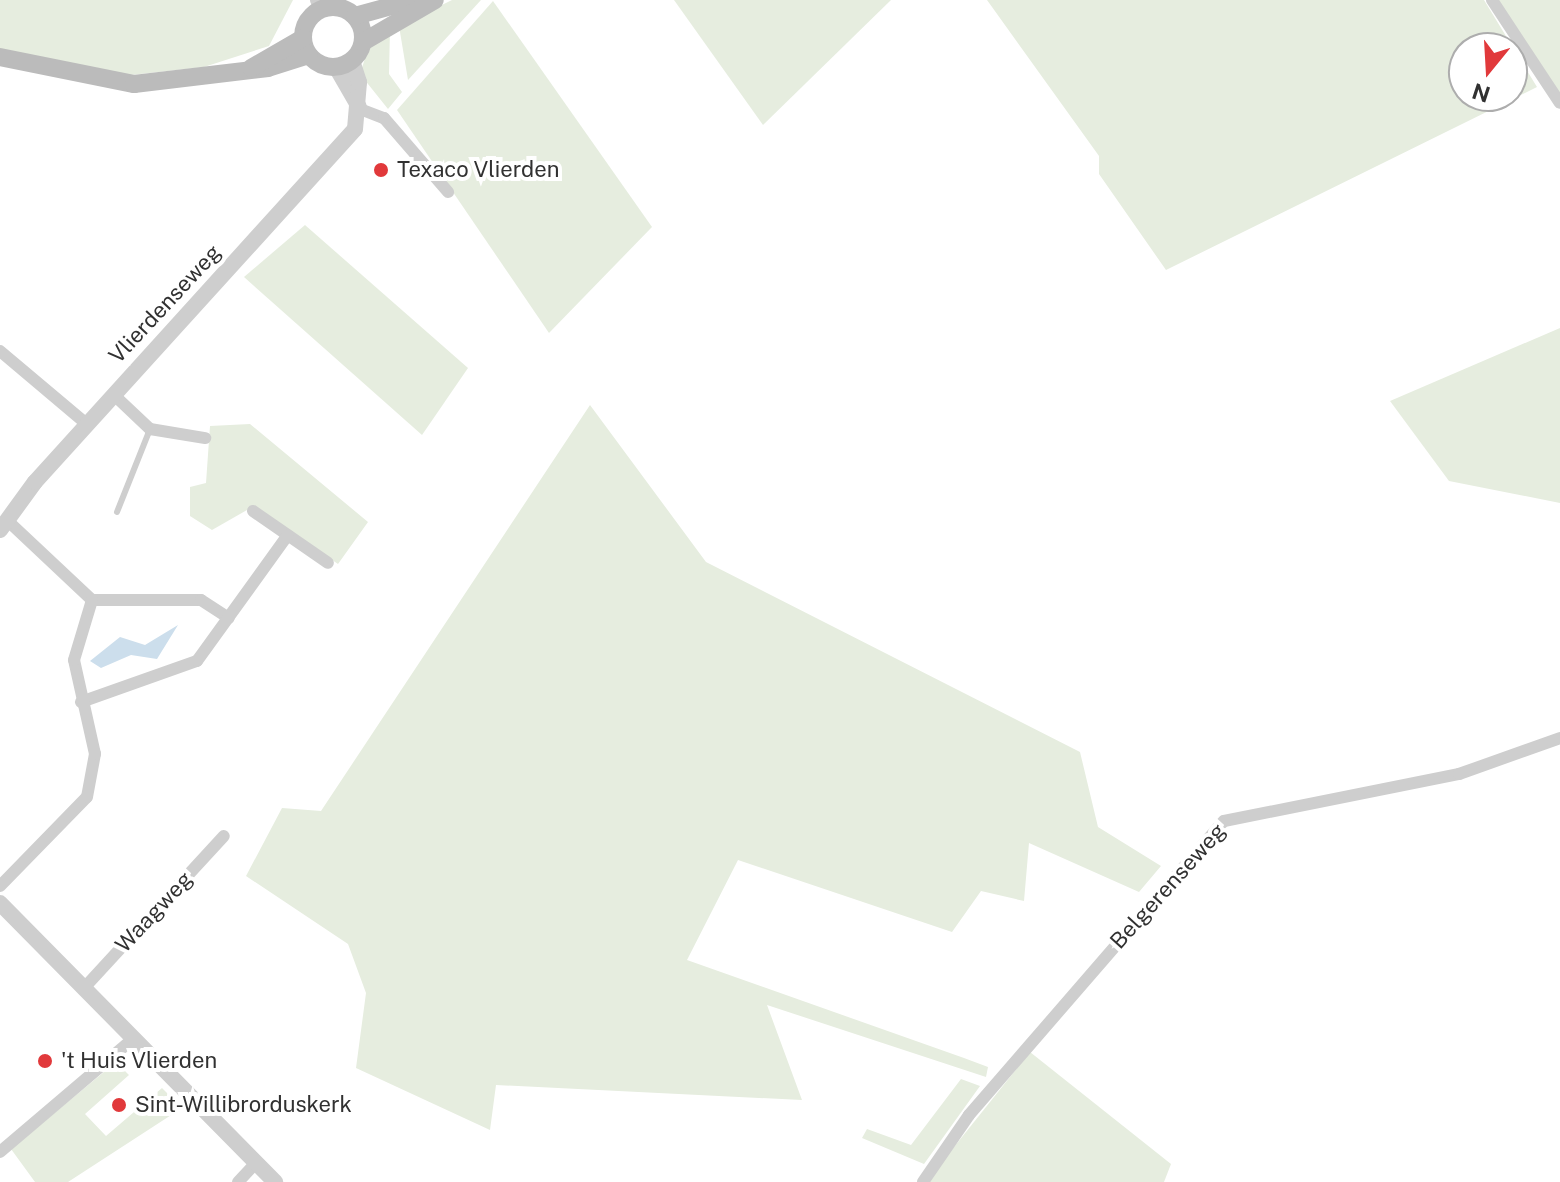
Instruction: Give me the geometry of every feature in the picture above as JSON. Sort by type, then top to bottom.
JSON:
[{"type":"main road","points":[[306,47],[308,20],[321,4],[355,16],[413,0]]},
{"type":"main road","points":[[0,57],[134,84],[251,68],[306,47],[344,63],[363,42],[435,0]]},
{"type":"main road","points":[[355,16],[363,42]]},
{"type":"street","points":[[1492,0],[1560,103]]},
{"type":"street","points":[[344,63],[360,109],[384,118],[448,192]]},
{"type":"street","name":"Vlierdenseweg","points":[[4,526],[114,395],[322,168],[355,129],[360,109]]},
{"type":"street","points":[[0,351],[88,425]]},
{"type":"street","points":[[114,395],[150,429],[205,438]]},
{"type":"street","points":[[253,511],[328,563]]},
{"type":"street","points":[[4,526],[92,600],[195,599],[229,618]]},
{"type":"street","points":[[81,702],[197,661],[288,535]]},
{"type":"street","points":[[0,886],[87,797],[96,765],[74,660],[92,600]]},
{"type":"street","name":"Belgerenseweg","points":[[923,1182],[969,1115],[1224,821],[1335,793],[1459,774],[1560,738]]},
{"type":"street","name":"Waagweg","points":[[85,987],[224,836]]},
{"type":"street","points":[[0,903],[275,1182]]},
{"type":"street","points":[[3,1144],[133,1039]]},
{"type":"street","points":[[238,1182],[256,1163]]},
{"type":"lane","points":[[117,512],[150,429]]},
{"type":"shaded area","points":[[0,0],[293,0],[269,46],[204,67],[131,75],[0,50]]},
{"type":"shaded area","points":[[452,0],[481,0],[408,80],[399,26]]},
{"type":"shaded area","points":[[674,0],[891,0],[763,125]]},
{"type":"shaded area","points":[[987,0],[1484,0],[1503,32],[1448,32],[1448,112],[1486,112],[1166,270],[1099,174],[1099,156]]},
{"type":"shaded area","points":[[1497,0],[1560,0],[1560,99],[1528,49],[1528,32],[1517,32]]},
{"type":"shaded area","points":[[493,1],[652,227],[549,333],[397,110]]},
{"type":"shaded area","points":[[390,29],[389,74],[402,92],[388,109],[360,74],[368,49]]},
{"type":"shaded area","points":[[1528,72],[1537,87],[1528,91]]},
{"type":"shaded area","points":[[305,225],[468,368],[422,435],[244,277]]},
{"type":"shaded area","points":[[1560,328],[1560,503],[1449,481],[1390,401]]},
{"type":"shaded area","points":[[590,405],[706,562],[1080,752],[1098,827],[1161,866],[1139,892],[1029,843],[1024,901],[981,891],[952,932],[738,860],[687,960],[988,1067],[986,1077],[767,1005],[802,1100],[496,1085],[490,1130],[356,1068],[366,993],[348,944],[246,876],[282,808],[321,811]]},
{"type":"shaded area","points":[[250,424],[368,522],[338,564],[254,506],[212,530],[190,516],[190,487],[206,483],[210,426]]},
{"type":"shaded area","points":[[1030,1052],[1171,1164],[1164,1182],[926,1182]]},
{"type":"shaded area","points":[[116,1062],[129,1075],[85,1114],[106,1136],[162,1088],[182,1108],[68,1182],[35,1182],[11,1149]]},
{"type":"shaded area","points":[[961,1079],[980,1086],[924,1164],[862,1138],[867,1129],[911,1145]]},
{"type":"water","points":[[178,625],[157,659],[131,655],[101,668],[90,661],[120,637],[145,645]]},
{"type":"place","name":"Texaco Vlierden","points":[[381,170]]},
{"type":"place","name":"'t Huis Vlierden","points":[[45,1061]]},
{"type":"place","name":"Sint-Willibrorduskerk","points":[[119,1105]]}]
